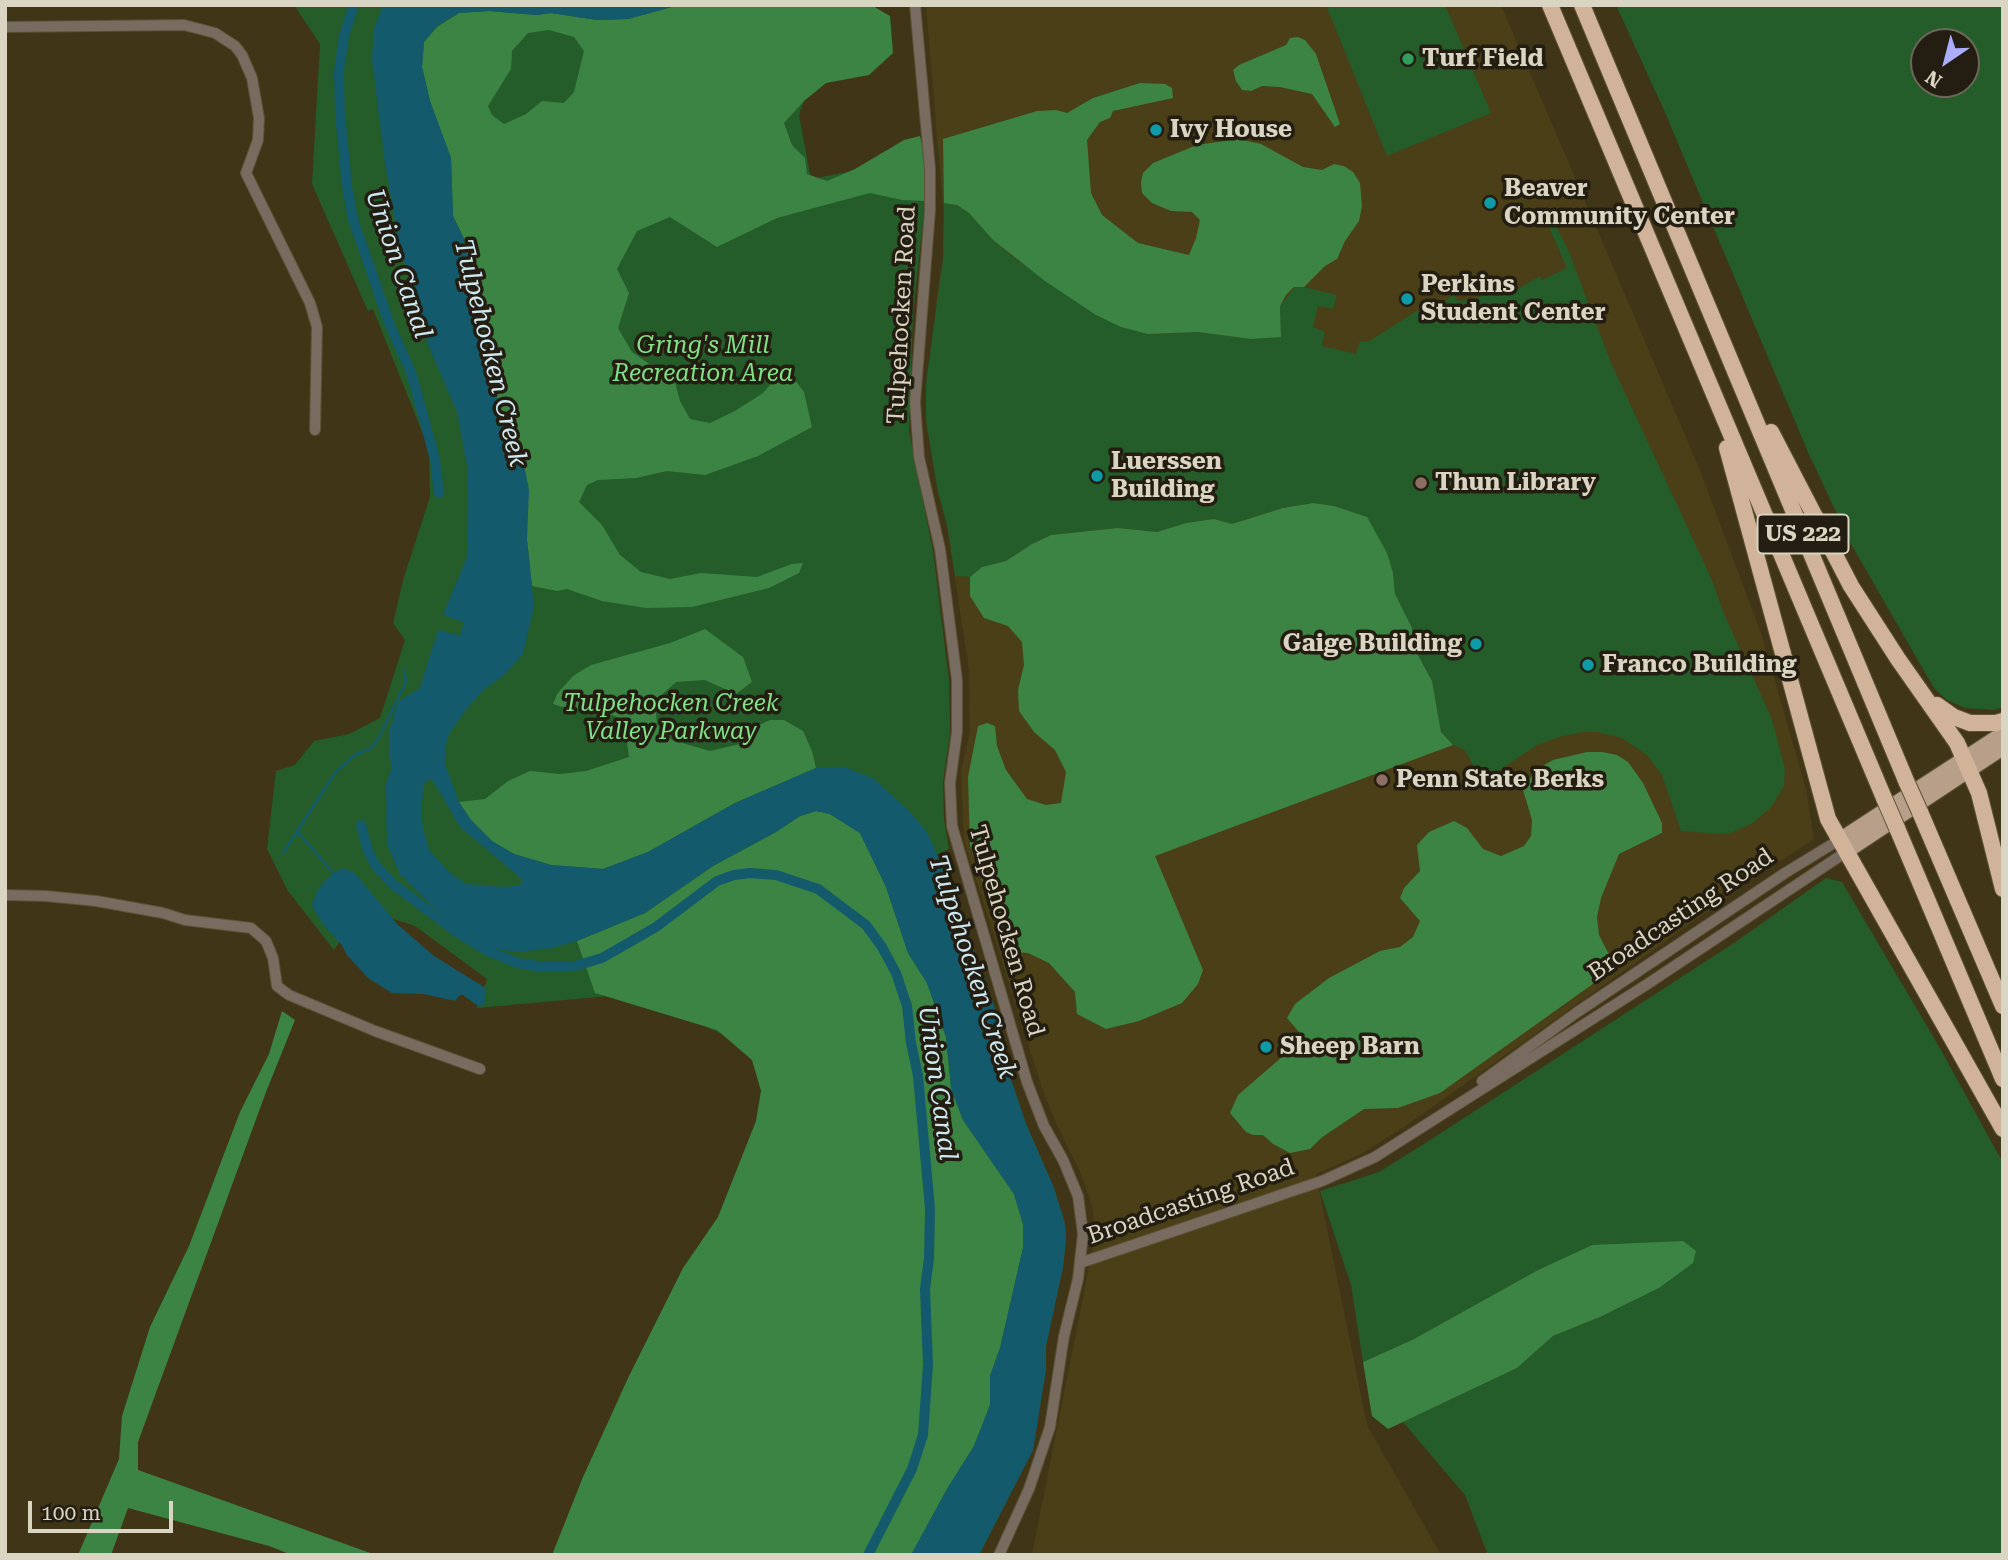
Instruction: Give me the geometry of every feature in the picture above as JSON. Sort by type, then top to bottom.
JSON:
[{"type":"highway","name":"US 222","points":[[1549,5],[2003,1079]]},
{"type":"highway","name":"US 222","points":[[1582,5],[2003,1006]]},
{"type":"highway","points":[[1699,285],[1798,486],[1851,586],[1957,743],[1979,793],[2003,889]]},
{"type":"highway","points":[[1696,352],[1743,502],[1828,819],[2003,1129]]},
{"type":"highway","points":[[1922,693],[1944,711],[1962,720],[1979,724],[2003,721]]},
{"type":"main road","name":"Broadcasting Road","points":[[1842,846],[1967,764],[2003,733]]},
{"type":"main road","name":"Broadcasting Road","points":[[1967,764],[2003,748]]},
{"type":"street","name":"Tulpehocken Road","points":[[915,5],[930,169],[930,210],[915,402],[919,457],[940,549],[957,680],[958,724],[950,783],[952,826],[1027,1082],[1044,1126],[1063,1160],[1078,1196],[1083,1234],[1050,1427],[1042,1456],[999,1555]]},
{"type":"street","points":[[5,27],[184,25],[203,29],[226,39],[242,55],[249,67],[259,118],[258,140],[246,173],[310,303],[317,327],[315,430]]},
{"type":"street","name":"Broadcasting Road","points":[[1080,1263],[1352,1169],[1637,990],[1842,846]]},
{"type":"street","name":"Broadcasting Road","points":[[1392,1146],[1587,1005],[1785,873],[1842,846]]},
{"type":"street","points":[[5,895],[96,901],[163,913],[185,920],[251,928],[266,941],[273,958],[277,986],[289,995],[345,1019],[480,1069]]},
{"type":"shaded area","name":"Penn State Berks","points":[[926,5],[1501,5],[1699,468],[1762,636],[1806,789],[1814,839],[1763,872],[1404,1127],[1361,1154],[1316,1174],[1367,1425],[1441,1555],[1032,1555],[1093,1247],[1094,1228],[1092,1205],[1079,1169],[1042,1088],[964,841],[961,770],[970,732],[969,670],[947,525],[938,492],[926,421],[937,295],[943,259],[944,219]]},
{"type":"green space","name":"Tulpehocken Creek Valley Parkway","points":[[294,5],[837,5],[799,115],[811,179],[925,157],[925,201],[913,315],[909,431],[933,551],[949,680],[950,733],[943,782],[944,820],[949,849],[936,855],[984,975],[995,1010],[1007,1068],[1026,1124],[1054,1188],[1065,1224],[1066,1239],[1063,1267],[1046,1346],[1046,1369],[1033,1450],[979,1555],[697,1555],[804,1206],[763,1052],[631,994],[477,1008],[487,979],[415,926],[363,909],[334,950],[288,891],[267,849],[276,771],[295,765],[314,741],[349,734],[380,718],[405,640],[393,623],[404,577],[430,497],[429,449],[373,309],[368,311],[312,184],[320,44]]},
{"type":"green space","points":[[679,5],[871,5],[890,16],[893,53],[869,75],[826,83],[804,101],[784,123],[792,145],[805,158],[807,174],[827,181],[855,169],[904,140],[920,136],[925,157],[925,201],[902,200],[870,193],[777,218],[717,247],[670,217],[637,231],[617,269],[629,293],[618,328],[632,352],[675,382],[680,401],[690,419],[710,423],[735,411],[763,393],[782,371],[788,371],[804,392],[812,427],[758,456],[705,475],[667,471],[636,478],[598,480],[587,485],[579,502],[602,525],[620,555],[641,572],[670,579],[701,573],[757,577],[792,564],[803,563],[799,573],[769,588],[692,607],[646,608],[602,601],[567,589],[557,591],[532,586],[527,540],[525,470],[504,421],[488,369],[464,239],[453,216],[451,158],[430,101],[422,67],[424,42],[437,27],[459,13],[551,13],[597,20],[628,19]],"holes":[[[549,30],[574,37],[584,51],[574,92],[564,103],[542,101],[526,114],[504,124],[492,115],[488,106],[511,69],[512,51],[528,33]]]},
{"type":"green space","name":"Turf Field","points":[[1326,5],[1445,5],[1491,113],[1387,156]]},
{"type":"green space","points":[[1616,5],[2003,5],[2003,707],[1994,710],[1965,708],[1947,700],[1934,688],[1851,544],[1808,452],[1664,110]]},
{"type":"green space","points":[[1290,38],[1305,40],[1316,54],[1340,124],[1335,127],[1312,94],[1280,87],[1262,86],[1251,91],[1242,90],[1236,81],[1233,70],[1239,65],[1286,45]]},
{"type":"green space","points":[[1140,83],[1165,84],[1172,88],[1173,98],[1113,111],[1110,118],[1100,122],[1087,140],[1091,193],[1102,215],[1138,243],[1189,255],[1200,220],[1192,212],[1171,211],[1152,203],[1142,193],[1141,182],[1143,173],[1153,163],[1197,145],[1238,139],[1261,144],[1303,167],[1322,170],[1334,164],[1344,166],[1353,172],[1360,183],[1362,206],[1359,221],[1337,259],[1325,266],[1304,287],[1294,287],[1286,295],[1280,306],[1281,337],[1251,339],[1198,332],[1148,334],[1121,327],[1096,315],[1045,281],[993,240],[969,213],[957,205],[944,203],[943,139],[1037,111],[1056,110],[1067,113],[1093,98]]},
{"type":"green space","points":[[951,202],[969,213],[993,240],[1017,260],[1096,315],[1148,334],[1198,332],[1251,339],[1281,336],[1280,306],[1295,287],[1304,287],[1337,295],[1333,309],[1318,306],[1313,327],[1325,332],[1322,346],[1356,354],[1360,341],[1368,342],[1434,301],[1438,306],[1451,297],[1451,290],[1457,300],[1461,301],[1513,292],[1540,276],[1542,280],[1567,268],[1549,227],[1551,225],[1548,218],[1551,216],[1569,252],[1611,363],[1712,580],[1724,614],[1771,717],[1785,768],[1784,786],[1771,807],[1753,823],[1731,833],[1681,831],[1662,775],[1647,755],[1622,738],[1597,732],[1582,732],[1537,745],[1482,782],[1465,750],[1453,745],[1441,732],[1432,681],[1413,646],[1412,628],[1395,594],[1393,573],[1334,506],[1313,503],[1283,508],[1232,524],[1214,519],[1186,523],[1157,532],[1118,528],[1051,535],[1006,561],[982,567],[970,577],[955,576],[926,421],[926,383],[943,259],[944,203]]},
{"type":"green space","points":[[1313,503],[1334,506],[1367,517],[1387,553],[1395,594],[1412,628],[1413,646],[1432,681],[1441,732],[1453,745],[1155,856],[1203,970],[1198,984],[1182,1003],[1139,1021],[1106,1029],[1077,1014],[1075,992],[1049,963],[1028,953],[1014,952],[1002,939],[970,846],[968,777],[978,726],[987,723],[995,726],[997,746],[1006,770],[1027,799],[1046,805],[1061,803],[1066,772],[1055,750],[1034,732],[1019,711],[1018,690],[1024,665],[1022,642],[1008,626],[984,618],[970,596],[970,577],[982,567],[1006,561],[1051,535],[1118,528],[1157,532],[1186,523],[1214,519],[1232,524],[1283,508]]},
{"type":"green space","points":[[705,629],[743,657],[752,682],[736,694],[705,680],[676,682],[655,701],[657,724],[672,740],[710,751],[740,744],[759,725],[770,720],[784,720],[803,731],[816,768],[735,803],[648,852],[603,869],[551,865],[514,854],[492,841],[471,820],[459,802],[485,799],[508,781],[530,771],[560,774],[586,771],[629,757],[625,729],[617,717],[590,706],[572,710],[553,704],[557,694],[573,676],[591,665],[670,643]]},
{"type":"green space","points":[[1587,752],[1617,755],[1628,762],[1643,783],[1662,823],[1662,833],[1619,854],[1601,898],[1597,917],[1599,935],[1615,966],[1440,1093],[1398,1108],[1364,1109],[1321,1138],[1310,1149],[1290,1153],[1263,1135],[1246,1132],[1230,1113],[1238,1095],[1304,1038],[1287,1018],[1295,1004],[1329,978],[1380,951],[1400,947],[1413,937],[1420,921],[1400,898],[1404,888],[1420,871],[1417,845],[1429,832],[1454,821],[1467,828],[1483,849],[1501,856],[1524,846],[1531,836],[1532,820],[1523,790],[1528,780],[1553,760]]},
{"type":"green space","points":[[816,811],[830,814],[860,833],[886,887],[908,953],[927,983],[946,1037],[951,1088],[963,1120],[1014,1194],[1023,1224],[1023,1248],[1000,1348],[990,1376],[990,1405],[974,1446],[911,1555],[552,1555],[583,1477],[629,1376],[683,1268],[718,1217],[756,1121],[761,1091],[752,1060],[717,1030],[595,993],[577,941],[645,913],[713,866],[800,816]]},
{"type":"green space","points":[[1826,878],[1842,882],[1941,1050],[2003,1163],[2003,1555],[1488,1555],[1465,1495],[1403,1422],[1517,1368],[1553,1336],[1659,1288],[1592,1245],[1538,1270],[1414,1339],[1363,1362],[1351,1285],[1320,1191],[1379,1172],[1734,943]]},
{"type":"green space","points":[[282,1011],[295,1020],[138,1442],[138,1470],[376,1555],[292,1555],[269,1546],[128,1508],[111,1555],[78,1555],[119,1459],[122,1416],[150,1327],[189,1246],[240,1112],[269,1054]]},
{"type":"green space","points":[[1683,1241],[1696,1251],[1693,1263],[1659,1288],[1553,1336],[1517,1368],[1388,1429],[1372,1416],[1363,1362],[1414,1339],[1538,1270],[1592,1245]]},
{"type":"water","name":"Tulpehocken Creek","points":[[383,5],[679,5],[628,19],[597,20],[551,13],[459,13],[437,26],[424,42],[422,67],[430,101],[451,158],[453,216],[464,239],[480,337],[504,421],[525,470],[529,490],[527,540],[534,606],[523,654],[503,676],[483,690],[450,732],[445,749],[445,764],[459,802],[471,820],[492,841],[514,854],[551,865],[603,869],[648,852],[735,803],[816,768],[845,767],[874,779],[910,812],[927,832],[984,975],[995,1010],[1007,1068],[1026,1124],[1054,1188],[1065,1224],[1063,1267],[1046,1346],[1046,1369],[1033,1450],[979,1555],[911,1555],[974,1446],[990,1405],[990,1376],[1000,1348],[1023,1248],[1023,1224],[1014,1194],[963,1120],[951,1088],[946,1037],[927,983],[908,953],[886,887],[860,833],[830,814],[816,811],[800,816],[713,866],[645,913],[577,941],[526,951],[490,947],[456,926],[400,874],[387,844],[386,785],[392,766],[390,727],[393,716],[399,701],[420,688],[438,630],[460,636],[464,622],[443,615],[467,557],[468,471],[457,412],[429,347],[399,243],[385,163],[372,59],[374,29]],"holes":[[[427,779],[432,779],[460,827],[522,879],[521,885],[503,887],[466,884],[450,873],[429,850],[422,824],[422,802],[424,784]]]},
{"type":"water","points":[[343,868],[355,873],[397,924],[434,956],[484,987],[484,1005],[478,1006],[463,995],[455,1001],[424,994],[392,993],[368,978],[347,955],[312,906],[317,891],[325,881]]},
{"type":"waterway","name":"Union Canal","points":[[354,5],[344,36],[339,71],[347,186],[353,219],[389,323],[411,372],[435,459],[439,493]]},
{"type":"waterway","points":[[283,853],[335,773],[353,756],[371,748],[378,739],[406,682],[404,670]]},
{"type":"waterway","name":"Union Canal","points":[[361,825],[368,851],[376,866],[393,884],[457,932],[488,951],[518,963],[543,967],[572,967],[602,958],[656,927],[717,881],[750,873],[776,875],[818,889],[866,925],[882,947],[896,973],[907,1006],[918,1076],[930,1209],[925,1289],[928,1365],[923,1435],[912,1469],[868,1555]]},
{"type":"waterway","points":[[298,832],[335,875]]},
{"type":"place","name":"Turf Field","points":[[1408,59]]},
{"type":"place","name":"Ivy House","points":[[1156,130]]},
{"type":"place","name":"Beaver Community Center","points":[[1490,203]]},
{"type":"place","name":"Perkins Student Center","points":[[1407,299]]},
{"type":"place","name":"Luerssen Building","points":[[1097,476]]},
{"type":"place","name":"Thun Library","points":[[1421,483]]},
{"type":"place","name":"Gaige Building","points":[[1476,644]]},
{"type":"place","name":"Franco Building","points":[[1588,665]]},
{"type":"place","name":"Penn State Berks","points":[[1382,780]]},
{"type":"place","name":"Sheep Barn","points":[[1266,1047]]},
{"type":"park label","name":"Gring's Mill Recreation Area","points":[[703,360]]}]
